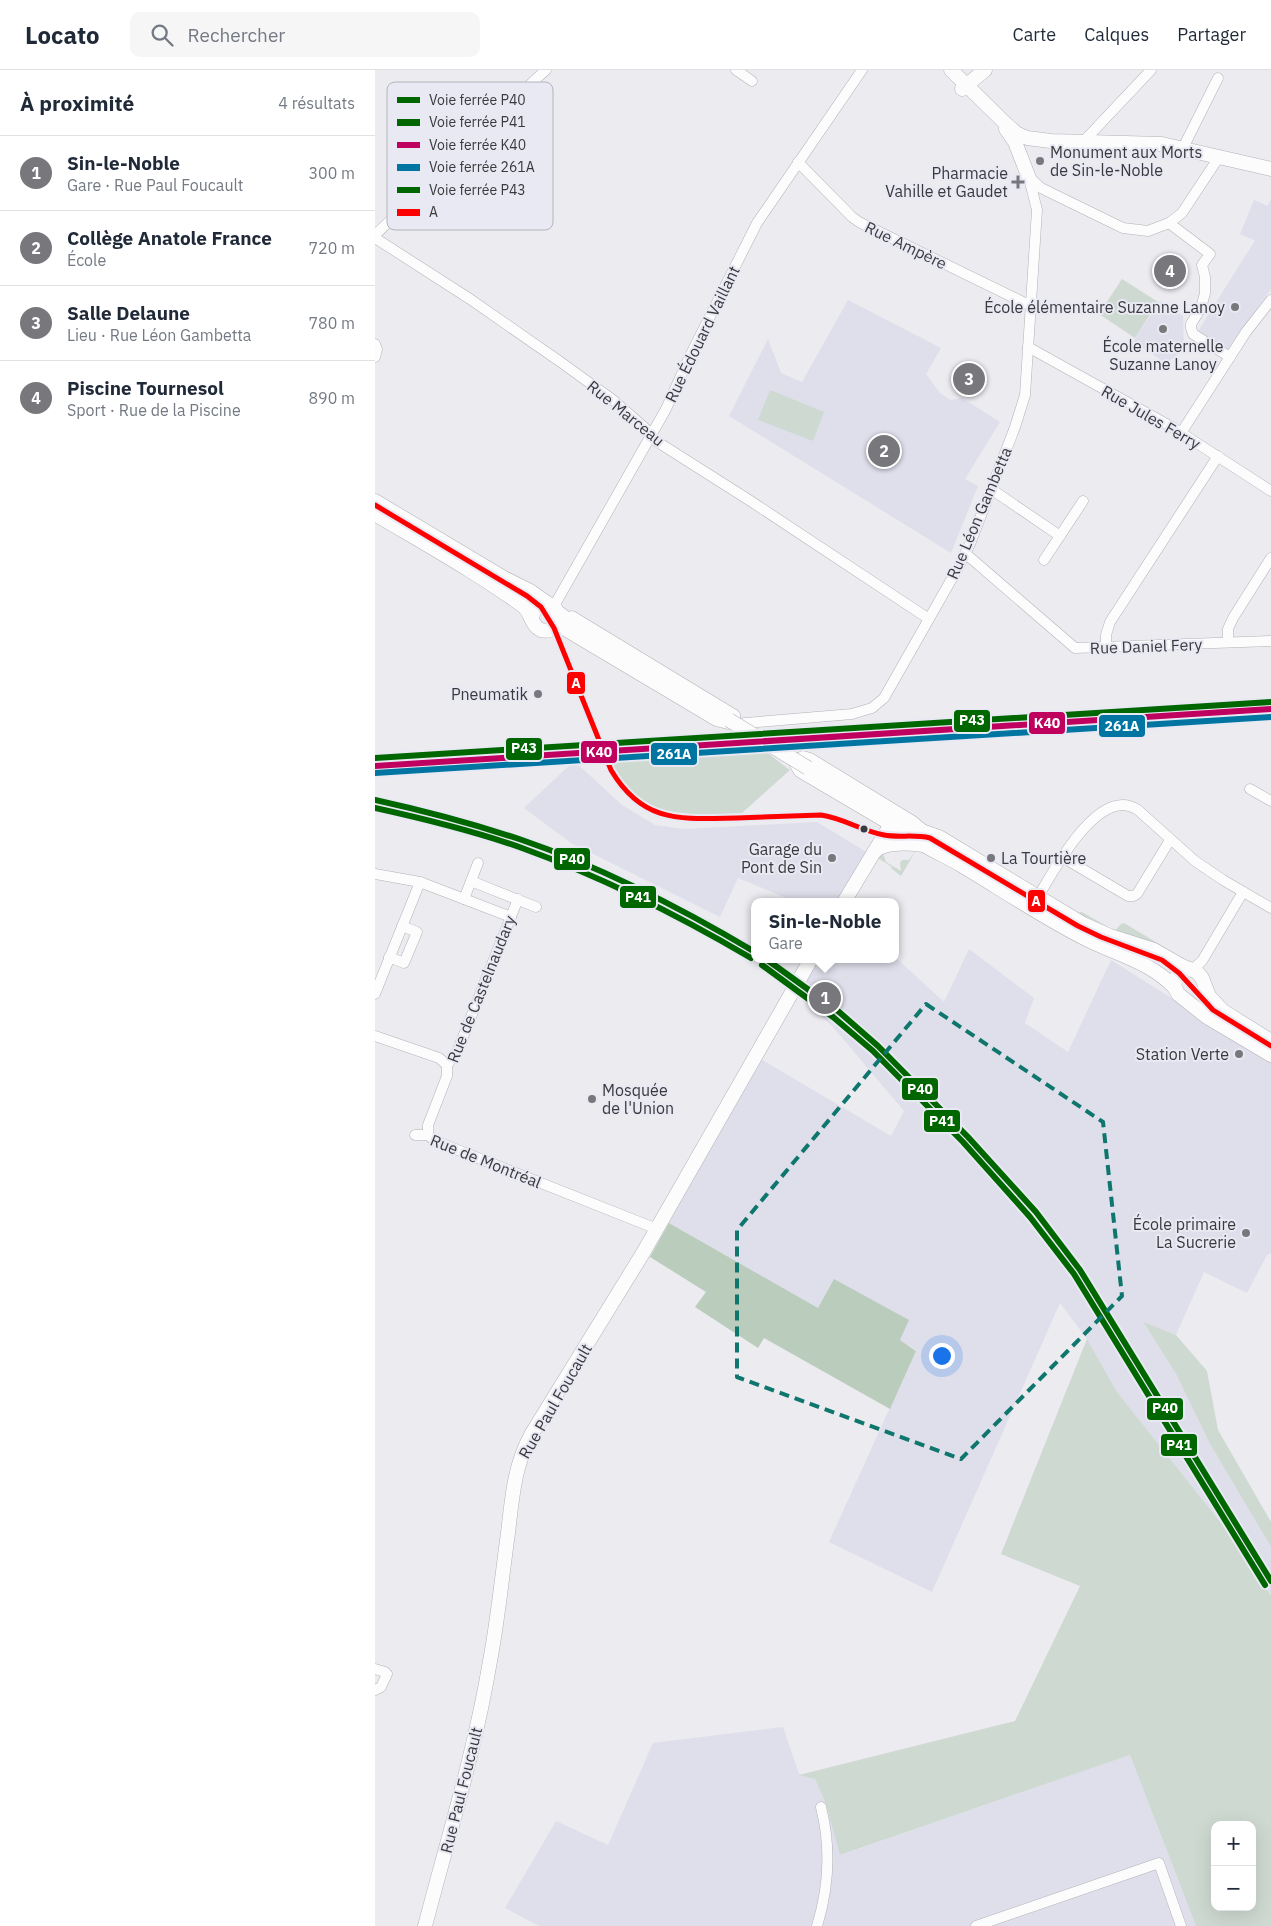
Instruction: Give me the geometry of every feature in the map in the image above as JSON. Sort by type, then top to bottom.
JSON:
[{"type":"main road","points":[[941,70],[965,87],[1016,133],[1027,138],[1083,142],[1141,142],[1183,148],[1271,169]]},
{"type":"main road","points":[[951,70],[965,87]]},
{"type":"main road","points":[[965,87],[985,70]]},
{"type":"main road","name":"Rue Léon Gambetta","points":[[965,87],[1011,136],[1029,178]]},
{"type":"main road","points":[[1022,160],[1023,154],[1029,145],[1040,140]]},
{"type":"main road","points":[[375,501],[504,578],[530,591],[555,615],[807,768],[892,822],[914,840],[939,837],[1088,926],[1117,939],[1155,950],[1198,972],[1209,996],[1223,1011],[1271,1041]]},
{"type":"main road","points":[[375,514],[525,607],[532,617],[535,626],[548,630],[555,615]]},
{"type":"main road","name":"Rue Édouard Vaillant","points":[[532,617],[537,606],[555,615]]},
{"type":"main road","points":[[892,822],[926,839],[1084,938],[1146,966],[1163,977],[1207,1017],[1271,1055]]},
{"type":"main road","points":[[847,898],[892,822]]},
{"type":"main road","points":[[873,853],[880,847],[887,845],[914,844],[926,839]]},
{"type":"main road","name":"Rue Paul Foucault","points":[[425,1926],[471,1757],[481,1712],[495,1628],[514,1482],[519,1460],[531,1435],[657,1229],[809,963]]},
{"type":"main road","points":[[1182,971],[1198,972],[1201,992],[1196,997],[1190,999],[1179,993],[1174,982],[1178,974],[1182,971]]},
{"type":"street","points":[[531,82],[546,70]]},
{"type":"street","points":[[736,70],[752,81]]},
{"type":"street","name":"Rue Édouard Vaillant","points":[[555,615],[652,434],[757,223],[862,70]]},
{"type":"street","points":[[1083,142],[1151,70]]},
{"type":"street","points":[[1183,148],[1218,78]]},
{"type":"street","points":[[1029,178],[1036,185],[1053,194],[1129,230],[1148,231],[1169,223],[1186,208],[1219,157]]},
{"type":"street","name":"Rue Ampère","points":[[798,162],[859,222],[1031,306]]},
{"type":"street","name":"Rue Léon Gambetta","points":[[730,720],[755,723],[852,714],[872,708],[883,698],[966,554],[1024,401],[1037,210],[1029,178]]},
{"type":"street","points":[[1037,210],[1042,199],[1053,194]]},
{"type":"street","points":[[1169,223],[1210,254],[1202,265],[1205,283],[1204,298],[1191,328],[1193,334],[1230,357]]},
{"type":"street","points":[[375,236],[387,224]]},
{"type":"street","name":"Rue Marceau","points":[[375,236],[563,363],[613,400],[646,428],[656,441],[765,510],[929,619]]},
{"type":"street","points":[[1181,433],[1251,324],[1271,300]]},
{"type":"street","points":[[375,344],[377,349],[375,357]]},
{"type":"street","name":"Rue Jules Ferry","points":[[1028,347],[1181,433],[1271,491]]},
{"type":"street","points":[[1107,648],[1106,635],[1110,622],[1218,456]]},
{"type":"street","points":[[991,489],[1060,536]]},
{"type":"street","points":[[1044,560],[1083,501]]},
{"type":"street","name":"Rue Daniel Fery","points":[[966,554],[1071,646],[1079,649],[1271,641]]},
{"type":"street","points":[[1228,642],[1227,633],[1230,623],[1271,558]]},
{"type":"street","points":[[555,615],[573,616],[730,720]]},
{"type":"street","points":[[555,615],[716,721],[730,720]]},
{"type":"street","points":[[892,822],[799,772],[795,765],[797,759],[803,756],[810,758],[913,821],[926,839]]},
{"type":"street","points":[[1249,789],[1271,801]]},
{"type":"street","points":[[1038,897],[1062,857],[1095,818],[1103,811],[1119,805],[1132,806],[1138,810],[1201,866],[1271,908]]},
{"type":"street","points":[[1062,857],[1128,896],[1133,896],[1137,894],[1170,840]]},
{"type":"street","points":[[464,898],[478,864]]},
{"type":"street","points":[[375,874],[420,882],[511,917]]},
{"type":"street","points":[[471,881],[536,907]]},
{"type":"street","points":[[375,994],[420,882]]},
{"type":"street","points":[[1198,972],[1243,892]]},
{"type":"street","name":"Rue de Castelnaudary","points":[[428,1135],[428,1125],[447,1076],[447,1065],[457,1052],[518,899]]},
{"type":"street","points":[[389,957],[404,963],[417,932],[402,926]]},
{"type":"street","points":[[375,1036],[439,1058],[447,1065]]},
{"type":"street","name":"Rue de Montréal","points":[[415,1135],[428,1135],[435,1141],[657,1229]]},
{"type":"street","points":[[375,1669],[384,1671],[387,1674],[380,1688],[375,1690]]},
{"type":"street","points":[[817,1926],[824,1900],[827,1868],[826,1835],[821,1807]]},
{"type":"street","points":[[976,1926],[1159,1863],[1181,1926]]},
{"type":"highlighted area","points":[[926,1004],[1103,1122],[1122,1296],[961,1459],[737,1377],[737,1230]]},
{"type":"shaded area","name":"École élémentaire Suzanne Lanoy","points":[[1271,199],[1271,289],[1227,350],[1198,331],[1254,242],[1254,240],[1240,234],[1254,200],[1268,206]]},
{"type":"shaded area","points":[[1122,279],[1158,302],[1135,338],[1099,314]]},
{"type":"shaded area","points":[[848,300],[941,348],[926,374],[940,393],[950,400],[962,398],[1000,422],[965,479],[978,486],[951,553],[729,416],[768,339],[781,373],[802,382]]},
{"type":"shaded area","name":"École maternelle Suzanne Lanoy","points":[[1160,301],[1183,316],[1184,350],[1166,363],[1133,342]]},
{"type":"shaded area","points":[[770,390],[824,412],[813,441],[758,420]]},
{"type":"shaded area","points":[[758,747],[790,770],[742,813],[680,814],[663,811],[648,805],[634,794],[621,779],[609,758]]},
{"type":"shaded area","points":[[574,761],[622,805],[655,825],[684,829],[817,822],[868,853],[841,898],[786,898],[738,878],[720,917],[571,843],[524,808]]},
{"type":"shaded area","points":[[916,850],[901,876],[892,867],[878,858],[883,853],[886,862],[901,871],[900,863],[902,860],[909,860]]},
{"type":"shaded area","points":[[1082,912],[1115,931],[1124,923],[1171,953],[1147,940],[1126,935],[1124,937],[1077,913]]},
{"type":"shaded area","points":[[969,949],[1034,998],[1025,1023],[1068,1052],[1111,960],[1271,1061],[1271,1253],[1267,1255],[1247,1293],[1204,1272],[1176,1335],[1143,1323],[1176,1374],[1210,1444],[1271,1547],[1271,1596],[1225,1528],[1117,1392],[1087,1339],[1060,1303],[932,1592],[829,1542],[916,1350],[900,1340],[818,1308],[669,1223],[759,1058],[891,1136],[904,1111],[832,1026],[797,994],[814,963],[899,963],[899,961],[944,1002]]},
{"type":"shaded area","points":[[1143,1322],[1176,1335],[1207,1371],[1218,1430],[1271,1522],[1271,1547],[1210,1444],[1176,1374]]},
{"type":"shaded area","points":[[1087,1339],[1117,1392],[1225,1528],[1271,1596],[1271,1926],[1196,1926],[1130,1755],[840,1855],[826,1804],[815,1779],[799,1775],[1015,1721],[1080,1586],[1001,1554]]},
{"type":"shaded area","points":[[783,1727],[799,1774],[815,1779],[826,1804],[841,1855],[1130,1755],[1196,1926],[539,1926],[505,1908],[556,1821],[608,1845],[653,1743]]},
{"type":"green space","points":[[669,1223],[818,1308],[834,1279],[909,1320],[900,1340],[916,1351],[890,1409],[764,1338],[758,1348],[695,1307],[706,1292],[650,1257]]},
{"type":"rail line","name":"P43","points":[[375,758],[1271,702]]},
{"type":"rail line","name":"K40","points":[[375,766],[1271,709]]},
{"type":"rail line","name":"261A","points":[[375,773],[1271,717]]},
{"type":"rail line","name":"P40","points":[[375,800],[468,823],[553,851],[641,890],[751,950]]},
{"type":"rail line","name":"P41","points":[[375,808],[468,831],[552,859],[639,898],[751,958]]},
{"type":"rail line","name":"P40","points":[[772,963],[838,1011],[878,1046],[968,1137],[1036,1212],[1080,1270],[1271,1581]]},
{"type":"rail line","name":"P41","points":[[762,965],[833,1017],[873,1051],[963,1142],[1030,1217],[1074,1274],[1265,1585]]},
{"type":"transit line","name":"A","points":[[375,505],[527,596],[541,607],[554,628],[611,770],[623,788],[650,809],[665,815],[698,819],[821,815],[884,835],[930,838],[1078,926],[1101,937],[1162,960],[1179,973],[1213,1010],[1271,1046]]},
{"type":"place","name":"Monument aux Morts de Sin-le-Noble","points":[[1040,161]]},
{"type":"place","name":"Pharmacie Vahille et Gaudet","points":[[1018,182]]},
{"type":"place","name":"Piscine Tournesol","points":[[1170,271]]},
{"type":"place","name":"École élémentaire Suzanne Lanoy","points":[[1235,307]]},
{"type":"place","name":"École maternelle Suzanne Lanoy","points":[[1163,329]]},
{"type":"place","name":"Salle Delaune","points":[[969,379]]},
{"type":"place","name":"Collège Anatole France","points":[[884,451]]},
{"type":"place","name":"Pneumatik","points":[[538,694]]},
{"type":"place","name":"Garage du Pont de Sin","points":[[832,858]]},
{"type":"place","name":"La Tourtière","points":[[991,858]]},
{"type":"place","name":"Sin-le-Noble","points":[[825,998]]},
{"type":"place","name":"Station Verte","points":[[1239,1054]]},
{"type":"place","name":"Mosquée de l'Union","points":[[592,1099]]},
{"type":"place","name":"École primaire La Sucrerie","points":[[1246,1233]]}]
